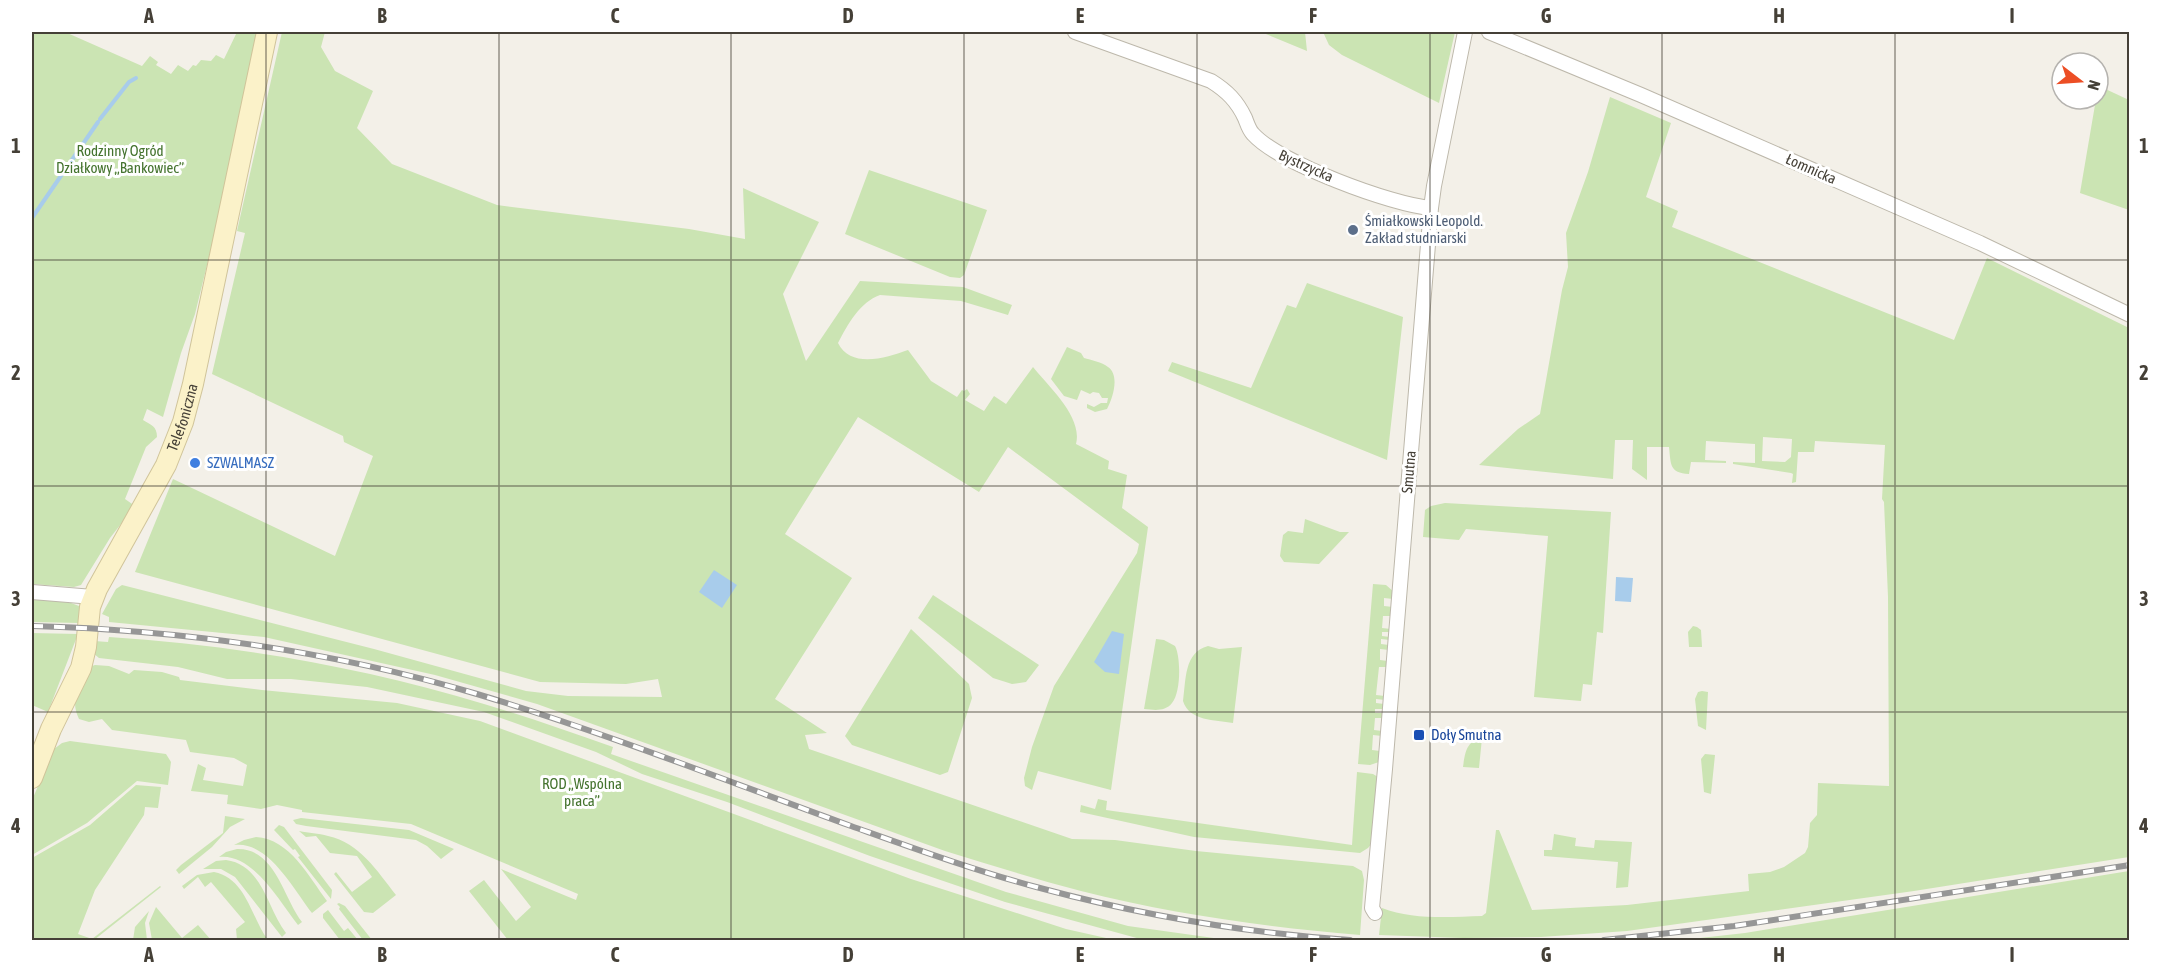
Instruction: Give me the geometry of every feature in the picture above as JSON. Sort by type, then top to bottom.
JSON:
[{"type":"street","name":"Telefoniczna","points":[[32,778],[51,729],[81,668],[93,597],[156,485],[183,422],[267,32]]},
{"type":"street","name":"Bystrzycka","points":[[1075,32],[1211,81],[1226,90],[1241,110],[1252,133],[1273,152],[1375,194],[1419,207],[1431,208]]},
{"type":"street","name":"Smutna","points":[[1375,913],[1372,908],[1385,778],[1431,208],[1465,32]]},
{"type":"street","name":"Łomnicka","points":[[1489,32],[1662,104],[1980,243],[2130,315]]},
{"type":"street","points":[[32,592],[93,597]]},
{"type":"green space","name":"Rodzinny Ogród Działkowy „Bankowiec”","points":[[32,32],[65,32],[142,66],[150,56],[158,62],[156,65],[171,74],[178,65],[188,71],[201,60],[211,61],[216,55],[224,59],[237,32],[260,32],[246,104],[241,104],[233,159],[195,314],[163,417],[147,409],[143,420],[155,428],[157,437],[146,447],[125,499],[135,506],[110,538],[81,585],[74,587],[32,584]]},
{"type":"green space","points":[[282,32],[325,32],[321,47],[335,71],[373,91],[357,128],[392,164],[497,205],[689,229],[745,239],[743,188],[819,222],[783,294],[806,361],[860,281],[963,287],[1012,305],[1008,315],[961,301],[880,295],[861,308],[850,321],[838,343],[844,351],[860,359],[880,358],[908,350],[931,381],[957,397],[962,390],[967,389],[970,394],[965,400],[984,411],[994,396],[1006,404],[1033,367],[1070,413],[1077,434],[1076,444],[1109,461],[1108,469],[1127,475],[1122,508],[1148,527],[1111,790],[1038,771],[1032,790],[1025,786],[1024,778],[1032,747],[1054,686],[1137,553],[1139,544],[1008,447],[979,492],[858,417],[785,534],[852,578],[775,699],[827,733],[805,735],[809,749],[1072,839],[1115,840],[1196,851],[1353,866],[1362,871],[1364,880],[1360,935],[1254,924],[1184,913],[1047,882],[945,851],[537,704],[435,675],[264,637],[109,622],[109,617],[102,614],[116,589],[122,585],[374,649],[526,691],[568,696],[662,697],[658,679],[626,684],[540,682],[135,572],[173,479],[335,556],[373,456],[344,442],[343,436],[212,374],[245,233],[237,231]]},
{"type":"green space","points":[[1261,32],[1305,32],[1307,51]]},
{"type":"green space","points":[[1323,32],[1455,32],[1439,103],[1342,55],[1329,45]]},
{"type":"green space","points":[[2110,91],[2129,100],[2129,210],[2080,193],[2094,111],[2110,111]]},
{"type":"green space","points":[[1610,97],[1671,123],[1646,197],[1678,211],[1672,227],[1954,340],[1987,258],[2129,328],[2129,857],[1914,891],[1627,931],[1541,937],[1463,938],[1379,935],[1382,908],[1431,917],[1482,916],[1486,913],[1496,830],[1499,830],[1532,910],[1627,905],[1749,891],[1748,874],[1770,872],[1784,867],[1805,853],[1808,847],[1810,823],[1817,815],[1818,783],[1889,786],[1888,597],[1884,502],[1882,499],[1885,445],[1815,441],[1814,452],[1798,452],[1796,482],[1792,483],[1793,474],[1791,473],[1733,464],[1733,462],[1755,463],[1755,444],[1706,441],[1705,460],[1726,461],[1726,463],[1691,462],[1689,474],[1682,473],[1674,470],[1672,466],[1669,447],[1647,447],[1647,480],[1632,469],[1633,440],[1615,440],[1613,479],[1479,465],[1518,429],[1540,414],[1568,267],[1566,233],[1588,172]],"holes":[[[1763,437],[1792,439],[1791,457],[1785,462],[1762,461]]]},
{"type":"green space","points":[[869,170],[987,210],[964,275],[960,278],[950,277],[845,234]]},
{"type":"green space","points":[[1307,283],[1403,317],[1387,460],[1168,371],[1172,362],[1251,388],[1287,305],[1296,308]]},
{"type":"green space","points":[[1067,347],[1081,353],[1084,358],[1106,365],[1112,371],[1115,381],[1107,409],[1095,412],[1087,408],[1087,404],[1094,407],[1107,403],[1108,398],[1102,398],[1099,393],[1090,394],[1081,390],[1077,400],[1064,396],[1051,379]]},
{"type":"green space","points":[[1445,503],[1611,512],[1603,633],[1597,632],[1592,685],[1583,684],[1581,701],[1534,697],[1548,536],[1466,529],[1459,540],[1423,537],[1425,510]]},
{"type":"green space","points":[[1305,519],[1340,532],[1349,532],[1319,564],[1284,562],[1280,556],[1283,535],[1288,531],[1303,533]]},
{"type":"green space","points":[[1373,584],[1386,585],[1394,592],[1393,599],[1384,598],[1384,606],[1393,607],[1392,616],[1383,616],[1382,628],[1391,629],[1390,632],[1382,632],[1382,636],[1390,637],[1390,640],[1381,639],[1381,644],[1389,645],[1389,650],[1380,649],[1380,660],[1388,661],[1388,667],[1379,667],[1376,695],[1385,696],[1385,700],[1376,699],[1376,703],[1384,704],[1384,709],[1375,709],[1375,713],[1384,713],[1383,718],[1375,718],[1374,730],[1382,731],[1382,736],[1373,735],[1372,750],[1380,751],[1379,762],[1370,765],[1358,764]]},
{"type":"green space","points":[[933,595],[1039,665],[1026,682],[1012,684],[993,678],[918,618]]},
{"type":"green space","points":[[32,597],[72,600],[71,603],[79,606],[80,623],[32,622]]},
{"type":"green space","points":[[1693,626],[1701,630],[1702,647],[1689,647],[1688,632]]},
{"type":"green space","points":[[911,629],[969,684],[972,698],[948,772],[940,775],[852,745],[845,736]]},
{"type":"green space","points":[[32,633],[78,634],[48,712],[32,705]]},
{"type":"green space","points":[[109,637],[251,652],[345,669],[438,691],[517,714],[613,747],[611,754],[1006,892],[1128,926],[1228,940],[1144,940],[1005,902],[870,856],[727,802],[642,774],[596,752],[484,712],[367,687],[291,679],[227,679],[178,667],[99,658],[93,653],[94,641],[108,642]]},
{"type":"green space","points":[[1156,639],[1164,640],[1175,646],[1179,675],[1175,698],[1169,706],[1159,710],[1144,709]]},
{"type":"green space","points":[[1208,646],[1219,649],[1242,647],[1233,723],[1197,716],[1186,708],[1183,701],[1190,661],[1200,649]]},
{"type":"green space","name":"ROD „Wspólna praca”","points":[[109,666],[129,674],[134,670],[162,672],[179,677],[180,680],[397,703],[480,721],[911,879],[1066,929],[1115,940],[508,940],[469,891],[484,880],[516,921],[531,907],[501,869],[576,900],[578,894],[411,824],[302,812],[302,810],[277,805],[261,809],[227,804],[228,795],[191,791],[198,764],[206,768],[203,780],[243,786],[247,765],[234,758],[190,752],[186,740],[112,730],[102,719],[89,722],[79,719],[75,705],[77,692],[89,667]]},
{"type":"green space","points":[[1698,692],[1708,692],[1706,730],[1698,726],[1695,699]]},
{"type":"green space","points":[[1482,738],[1479,768],[1463,767],[1469,745]]},
{"type":"green space","points":[[70,741],[166,754],[171,762],[168,785],[137,781],[87,823],[32,855],[32,800],[54,749]]},
{"type":"green space","points":[[1705,754],[1715,755],[1711,794],[1704,792],[1701,759]]},
{"type":"green space","points":[[1357,772],[1378,777],[1373,842],[1360,853],[1194,837],[1080,812],[1081,805],[1095,809],[1098,799],[1107,801],[1106,810],[1352,845]]},
{"type":"green space","points":[[136,785],[161,787],[158,808],[145,807],[144,815],[95,890],[78,934],[92,939],[161,887],[94,940],[32,940],[32,858],[90,825]]},
{"type":"green space","points":[[225,816],[245,819],[230,827],[212,847],[179,874],[176,870],[181,865],[223,833]]},
{"type":"green space","points":[[301,818],[409,830],[454,849],[441,859],[427,846],[416,840],[306,826],[296,824],[293,820]]},
{"type":"green space","points":[[279,825],[284,827],[332,890],[331,899],[298,857],[300,856],[295,849],[293,850],[274,830]]},
{"type":"green space","points":[[299,831],[328,836],[359,851],[396,895],[373,913],[364,912],[334,874],[336,872],[352,892],[372,877],[357,856],[330,853],[316,836],[306,837]]},
{"type":"green space","points":[[1554,834],[1576,838],[1575,846],[1594,848],[1595,840],[1632,842],[1628,887],[1616,888],[1618,862],[1544,856],[1544,850],[1552,850]]},
{"type":"green space","points":[[256,837],[279,844],[289,852],[327,901],[312,913],[269,858],[258,850],[234,845]]},
{"type":"green space","points":[[237,849],[261,856],[277,876],[302,922],[298,925],[274,892],[254,870],[231,858],[219,857]]},
{"type":"green space","points":[[226,860],[248,870],[256,879],[286,933],[282,937],[235,877],[221,869],[203,869],[216,861]]},
{"type":"green space","points":[[2129,871],[2129,940],[1682,940],[1745,933]]},
{"type":"green space","points":[[214,872],[234,882],[241,890],[268,940],[237,940],[236,929],[245,922],[211,882],[205,887],[198,877],[184,889],[182,886],[197,875]]},
{"type":"green space","points":[[337,904],[345,906],[372,940],[363,940],[339,909]]},
{"type":"green space","points":[[156,907],[182,938],[198,925],[211,940],[152,940],[149,923]]},
{"type":"green space","points":[[328,910],[344,931],[348,928],[358,940],[340,940],[323,918],[323,914]]},
{"type":"green space","points":[[149,911],[145,923],[147,940],[133,940],[135,927]]},
{"type":"water","points":[[714,570],[737,585],[722,608],[699,592]]},
{"type":"water","points":[[1616,577],[1633,578],[1631,602],[1615,601]]},
{"type":"water","points":[[1112,631],[1124,634],[1119,674],[1105,672],[1094,662]]},
{"type":"waterway","points":[[100,119],[129,82],[136,78]]},
{"type":"waterway","points":[[32,218],[98,122]]},
{"type":"railway","points":[[32,626],[144,632],[256,645],[422,679],[571,724],[898,843],[1016,881],[1116,907],[1194,922],[1271,933],[1350,940]]},
{"type":"railway","points":[[1604,940],[1734,926],[2130,865]]},
{"type":"place","name":"Śmiałkowski Leopold. Zakład studniarski","points":[[1353,230]]},
{"type":"place","name":"SZWALMASZ","points":[[195,463]]},
{"type":"place","name":"Doły Smutna","points":[[1419,735]]}]
